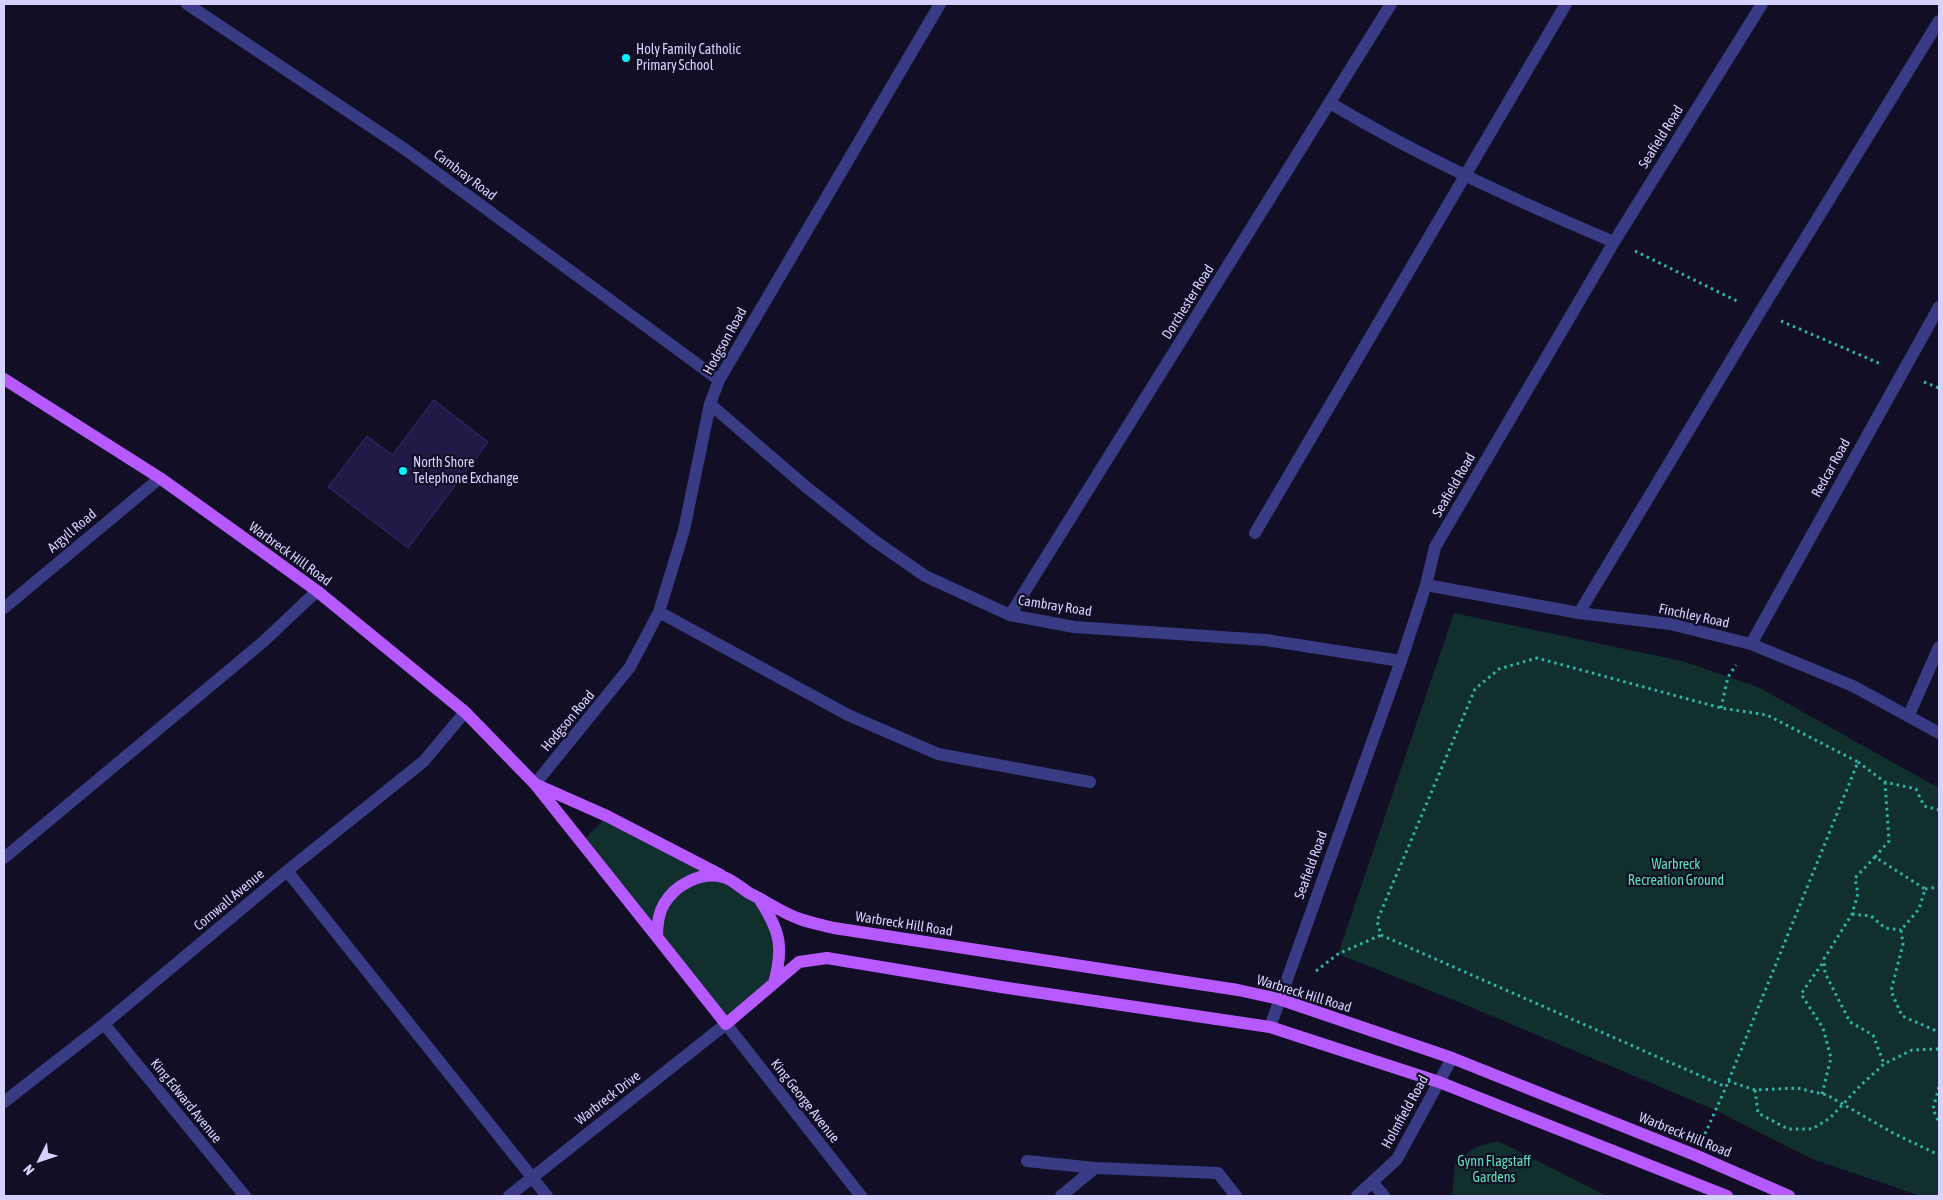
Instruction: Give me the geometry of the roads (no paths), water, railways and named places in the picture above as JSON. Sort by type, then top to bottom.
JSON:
[{"type":"main road","name":"Warbreck Hill Road","points":[[4,379],[160,478],[317,591],[465,712],[534,784],[726,1024]]},
{"type":"main road","name":"Warbreck Hill Road","points":[[534,784],[607,816],[724,877],[799,919],[834,928],[1238,990],[1279,999],[1452,1058],[1695,1155],[1790,1196]]},
{"type":"main road","points":[[657,938],[658,920],[662,908],[675,890],[690,881],[706,876],[724,877]]},
{"type":"main road","name":"Warbreck Hill Road","points":[[759,898],[777,929],[780,958],[774,983]]},
{"type":"main road","points":[[726,1024],[799,962],[828,958],[1001,987],[1270,1027],[1439,1082],[1727,1196]]},
{"type":"street","name":"Cambray Road","points":[[187,4],[406,150],[719,380]]},
{"type":"street","name":"Hodgson Road","points":[[534,784],[630,667],[659,612],[684,530],[710,404],[719,380],[940,4]]},
{"type":"street","name":"Dorchester Road","points":[[1010,615],[1391,4]]},
{"type":"street","points":[[1255,533],[1566,4]]},
{"type":"street","name":"Seafield Road","points":[[1270,1027],[1401,661],[1426,585],[1435,547],[1614,242],[1762,4]]},
{"type":"street","points":[[1579,613],[1939,20]]},
{"type":"street","points":[[1330,103],[1364,124],[1465,175],[1614,242]]},
{"type":"street","name":"Redcar Road","points":[[1751,644],[1939,307]]},
{"type":"street","name":"Cambray Road","points":[[710,404],[805,486],[872,539],[925,576],[1010,615],[1074,627],[1266,640],[1401,661]]},
{"type":"street","name":"Argyll Road","points":[[4,608],[160,478]]},
{"type":"street","name":"Finchley Road","points":[[1426,585],[1579,613],[1670,624],[1751,644],[1853,686],[1939,732]]},
{"type":"street","points":[[4,858],[263,642],[317,591]]},
{"type":"street","points":[[659,612],[848,715],[938,754],[1090,782]]},
{"type":"street","points":[[1909,715],[1939,647]]},
{"type":"street","name":"Cornwall Avenue","points":[[4,1102],[104,1024],[424,761],[465,712]]},
{"type":"street","points":[[287,872],[547,1196]]},
{"type":"street","name":"King Edward Avenue","points":[[104,1024],[245,1196]]},
{"type":"street","name":"Warbreck Drive","points":[[509,1196],[726,1024]]},
{"type":"street","name":"King George Avenue","points":[[726,1024],[861,1196]]},
{"type":"street","name":"Holmfield Road","points":[[1357,1196],[1398,1159],[1452,1058]]},
{"type":"street","points":[[1027,1161],[1095,1168],[1218,1173],[1236,1196]]},
{"type":"street","points":[[1062,1196],[1095,1168]]},
{"type":"street","points":[[1373,1183],[1384,1196]]},
{"type":"place","name":"Holy Family Catholic Primary School","points":[[626,58]]},
{"type":"place","name":"North Shore Telephone Exchange","points":[[403,471]]},
{"type":"park label","name":"Warbreck Recreation Ground","points":[[1676,874]]},
{"type":"park label","name":"Gynn Flagstaff Gardens","points":[[1494,1170]]}]
